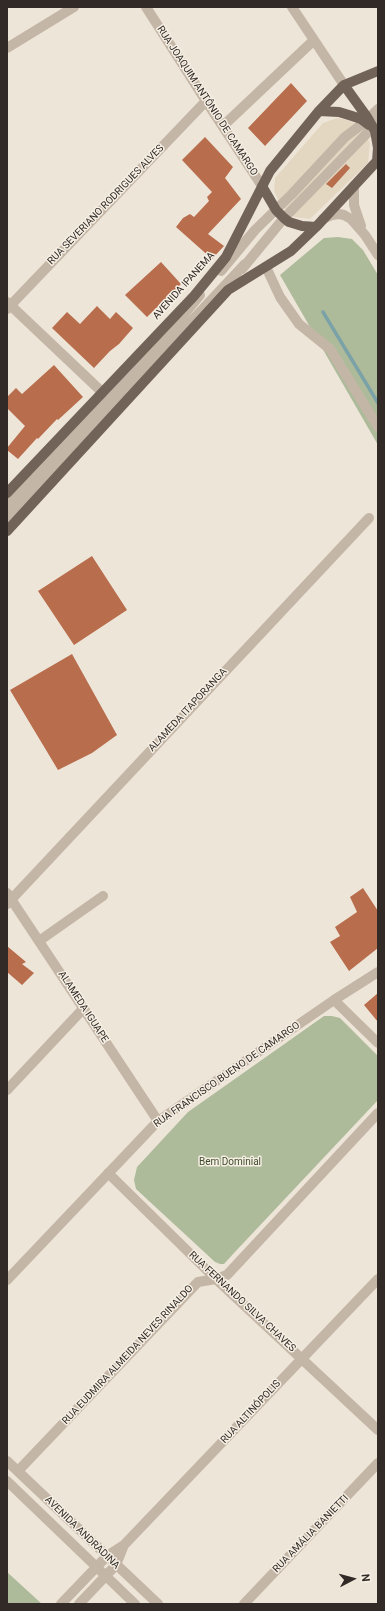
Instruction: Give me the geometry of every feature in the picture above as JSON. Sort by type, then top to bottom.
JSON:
[{"type":"main road","name":"AVENIDA IPANEMA","points":[[7,494],[194,296],[226,257],[270,171],[319,111],[344,85],[378,71]]},
{"type":"main road","points":[[7,531],[228,290],[291,251],[316,227],[378,160],[377,138],[371,123],[344,85]]},
{"type":"main road","points":[[319,111],[345,114],[371,123]]},
{"type":"main road","points":[[262,186],[272,214],[302,226],[316,227]]},
{"type":"street","points":[[53,20],[59,7]]},
{"type":"street","points":[[7,48],[74,7]]},
{"type":"street","points":[[292,7],[344,85]]},
{"type":"street","name":"RUA JOAQUIM ANTÔNIO DE CAMARGO","points":[[150,10],[206,101],[262,186]]},
{"type":"street","points":[[223,126],[314,40]]},
{"type":"street","name":"RUA SEVERIANO RODRIGUES ALVES","points":[[8,306],[206,101]]},
{"type":"street","points":[[7,518],[245,264],[284,218],[371,123],[378,109]]},
{"type":"street","points":[[7,505],[161,342],[250,236],[345,137],[371,123]]},
{"type":"street","points":[[354,186],[354,205],[365,235]]},
{"type":"street","points":[[226,257],[248,232],[272,214]]},
{"type":"street","points":[[323,219],[332,215],[344,215],[351,219],[365,235],[378,255]]},
{"type":"street","points":[[228,290],[245,264]]},
{"type":"street","points":[[266,267],[284,302],[299,324],[330,349],[378,427]]},
{"type":"street","points":[[8,306],[102,392]]},
{"type":"street","name":"ALAMEDA ITAPORANGA","points":[[8,899],[369,518]]},
{"type":"street","points":[[40,940],[103,896]]},
{"type":"street","name":"ALAMEDA IGUAPE","points":[[8,899],[40,940],[83,1009],[158,1121]]},
{"type":"street","name":"RUA FRANCISCO BUENO DE CAMARGO","points":[[7,1280],[158,1121],[334,1000],[378,972]]},
{"type":"street","points":[[334,1000],[378,1043]]},
{"type":"street","points":[[7,1090],[83,1009]]},
{"type":"street","name":"RUA EUDMIRA ALMEIDA NEVES RINALDO","points":[[18,1472],[198,1282],[216,1279],[227,1274],[378,1113]]},
{"type":"street","name":"RUA FERNANDO SILVA CHAVES","points":[[108,1173],[216,1279],[378,1430]]},
{"type":"street","name":"RUA ALTINÓPOLIS","points":[[61,1604],[107,1556],[124,1545],[378,1279]]},
{"type":"street","name":"AVENIDA ANDRADINA","points":[[7,1461],[158,1604]]},
{"type":"street","name":"RUA AMÁLIA BANIETTI","points":[[244,1604],[378,1463]]},
{"type":"street","name":"AVENIDA ANDRADINA","points":[[7,1481],[135,1604]]},
{"type":"street","name":"RUA ALTINÓPOLIS","points":[[79,1604],[116,1565],[124,1545]]},
{"type":"green space","points":[[338,237],[352,239],[363,250],[378,275],[378,445],[280,275],[324,238]]},
{"type":"green space","name":"Bem Dominial","points":[[324,1016],[340,1018],[378,1056],[378,1100],[224,1264],[215,1262],[136,1189],[134,1180],[137,1167],[188,1112]]},
{"type":"green space","points":[[7,1572],[42,1604],[7,1604]]},
{"type":"shaded area","points":[[337,118],[347,120],[361,126],[370,143],[368,163],[310,219],[294,217],[280,204],[274,191],[275,178],[323,123]]},
{"type":"building","points":[[291,83],[307,101],[265,146],[248,128]]},
{"type":"building","points":[[205,137],[233,167],[225,178],[241,199],[208,234],[224,246],[212,259],[176,227],[183,218],[190,214],[194,217],[209,201],[207,197],[212,192],[182,160]]},
{"type":"building","points":[[346,164],[350,168],[332,188],[326,184]]},
{"type":"building","points":[[161,262],[181,284],[147,317],[125,295]]},
{"type":"building","points":[[97,306],[110,319],[116,312],[133,328],[94,368],[52,328],[67,312],[80,324]]},
{"type":"building","points":[[54,365],[83,397],[58,420],[57,419],[38,439],[37,438],[18,459],[7,450],[7,448],[25,426],[7,408],[7,397],[16,388],[22,394]]},
{"type":"building","points":[[92,556],[127,610],[74,645],[38,591]]},
{"type":"building","points":[[72,654],[117,735],[92,753],[58,770],[10,690]]},
{"type":"building","points":[[363,888],[378,911],[378,948],[349,971],[330,942],[340,936],[335,927],[357,912],[350,897]]},
{"type":"building","points":[[7,946],[26,962],[22,964],[34,973],[22,985],[7,972]]},
{"type":"building","points":[[378,993],[378,1022],[364,1005]]},
{"type":"waterway","points":[[323,312],[378,403]]}]
